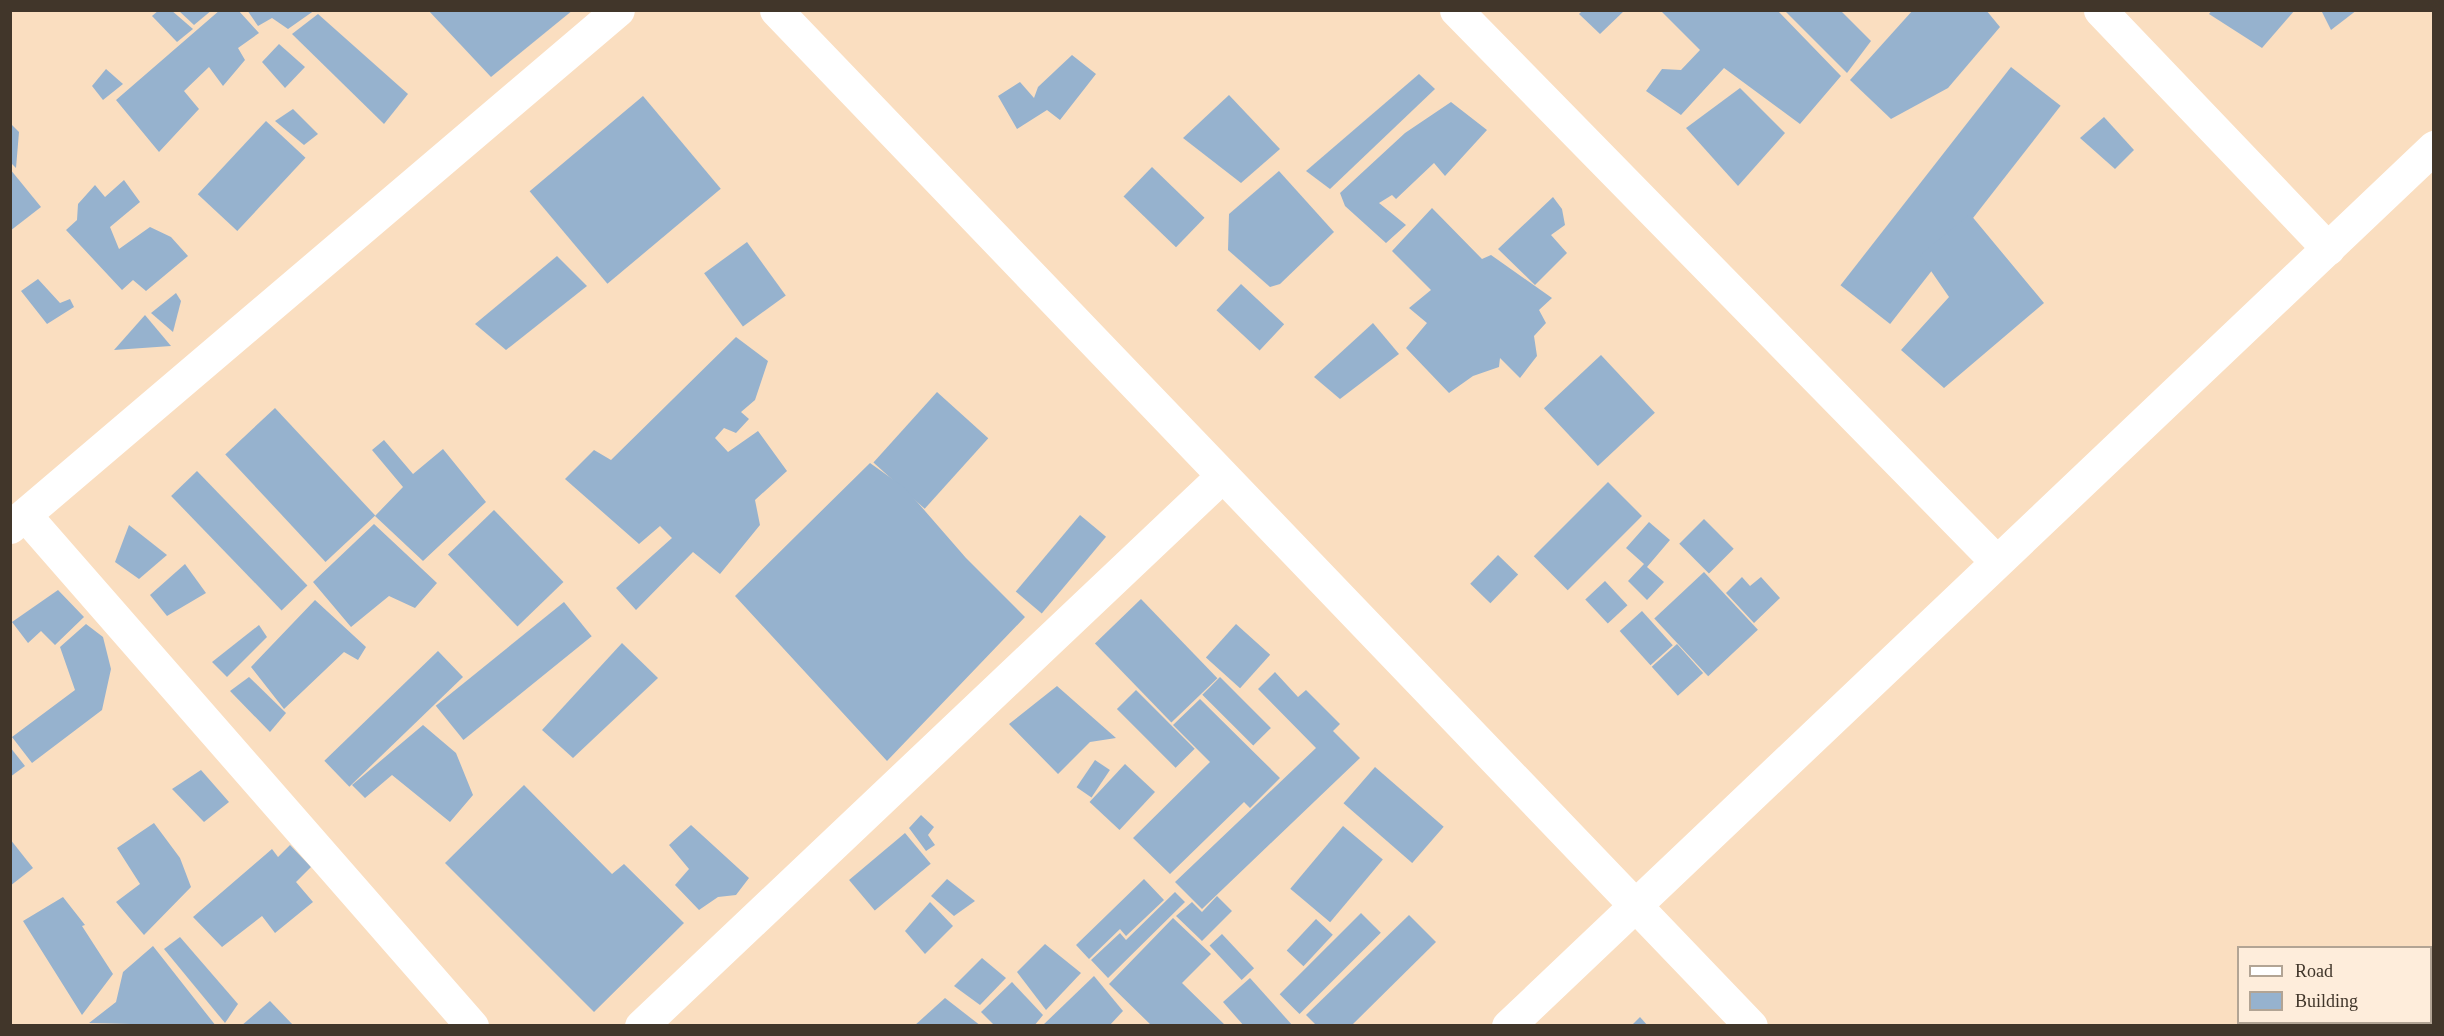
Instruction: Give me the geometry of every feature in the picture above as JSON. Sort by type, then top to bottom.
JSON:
[{"type":"street","points":[[472,1026],[18,521],[618,10]]},
{"type":"street","points":[[776,10],[1221,477],[1751,1026]]},
{"type":"street","points":[[1456,10],[1996,561]]},
{"type":"street","points":[[2100,10],[2328,249]]},
{"type":"street","points":[[1508,1026],[2433,147]]},
{"type":"street","points":[[641,1026],[1221,477]]},
{"type":"building","points":[[159,10],[171,10],[193,29],[177,42],[152,16]]},
{"type":"building","points":[[178,10],[212,10],[194,25]]},
{"type":"building","points":[[220,10],[238,10],[259,33],[238,48],[245,60],[223,86],[209,67],[184,91],[199,109],[159,152],[116,100]]},
{"type":"building","points":[[247,10],[315,10],[288,29],[272,18],[258,26]]},
{"type":"building","points":[[428,10],[573,10],[491,77]]},
{"type":"building","points":[[1583,10],[1625,10],[1600,34],[1579,14]]},
{"type":"building","points":[[1660,10],[1777,10],[1841,76],[1800,124],[1724,68],[1681,115],[1646,91],[1662,69],[1681,70],[1700,50]]},
{"type":"building","points":[[1784,10],[1840,10],[1871,41],[1847,73]]},
{"type":"building","points":[[1913,10],[1986,10],[2000,27],[1948,88],[1891,119],[1850,80]]},
{"type":"building","points":[[2212,10],[2295,10],[2262,48],[2209,14]]},
{"type":"building","points":[[2321,10],[2357,10],[2331,30]]},
{"type":"building","points":[[318,14],[408,94],[384,124],[292,34]]},
{"type":"building","points":[[279,44],[305,67],[285,88],[262,62]]},
{"type":"building","points":[[1072,55],[1096,74],[1060,120],[1047,110],[1017,129],[998,96],[1020,82],[1034,98],[1038,87]]},
{"type":"building","points":[[2011,67],[2061,106],[1890,324],[1840,285]]},
{"type":"building","points":[[106,69],[123,84],[103,100],[92,86]]},
{"type":"building","points":[[1419,74],[1435,89],[1330,189],[1306,171]]},
{"type":"building","points":[[1740,88],[1785,133],[1738,186],[1686,128]]},
{"type":"building","points":[[1229,95],[1280,149],[1241,183],[1183,138]]},
{"type":"building","points":[[643,96],[721,189],[607,284],[530,191]]},
{"type":"building","points":[[1451,102],[1487,130],[1445,176],[1434,163],[1396,199],[1392,195],[1379,203],[1406,225],[1386,243],[1345,206],[1340,193],[1405,133]]},
{"type":"building","points":[[293,109],[318,134],[304,145],[275,121]]},
{"type":"building","points":[[2104,117],[2134,150],[2115,169],[2080,138]]},
{"type":"building","points":[[266,121],[305,158],[237,231],[198,194]]},
{"type":"building","points":[[10,123],[19,132],[16,168],[10,162]]},
{"type":"building","points":[[1152,167],[1205,218],[1176,247],[1124,196]]},
{"type":"building","points":[[10,169],[41,207],[10,231]]},
{"type":"building","points":[[1279,171],[1334,232],[1280,284],[1270,287],[1228,250],[1229,214]]},
{"type":"building","points":[[124,180],[140,202],[110,227],[119,249],[150,227],[171,237],[188,256],[146,291],[133,280],[122,290],[66,230],[77,220],[78,204],[95,185],[105,197]]},
{"type":"building","points":[[1553,197],[1562,209],[1565,225],[1551,235],[1567,253],[1535,285],[1498,249]]},
{"type":"building","points":[[1432,208],[1482,259],[1491,255],[1552,298],[1539,310],[1546,323],[1534,336],[1537,356],[1520,378],[1500,358],[1499,367],[1473,376],[1449,393],[1406,348],[1427,323],[1409,308],[1431,290],[1392,251]]},
{"type":"building","points":[[1970,214],[2044,303],[1944,388],[1901,350],[1949,297],[1920,255]]},
{"type":"building","points":[[747,242],[786,295],[743,327],[704,273]]},
{"type":"building","points":[[557,256],[587,286],[506,350],[475,324]]},
{"type":"building","points":[[38,279],[60,303],[70,299],[74,307],[47,324],[21,291]]},
{"type":"building","points":[[1241,284],[1284,324],[1260,351],[1216,310]]},
{"type":"building","points":[[176,293],[181,301],[173,332],[151,313]]},
{"type":"building","points":[[145,315],[171,346],[114,350]]},
{"type":"building","points":[[1373,323],[1399,354],[1340,399],[1314,377]]},
{"type":"building","points":[[736,337],[768,361],[755,400],[741,412],[749,419],[736,433],[724,428],[715,438],[728,452],[758,431],[787,471],[755,500],[760,525],[720,574],[693,552],[636,610],[616,588],[672,538],[660,526],[639,544],[565,479],[594,450],[611,460]]},
{"type":"building","points":[[1601,355],[1655,413],[1598,466],[1544,408]]},
{"type":"building","points":[[937,392],[988,438],[925,509],[873,463]]},
{"type":"building","points":[[275,408],[375,516],[326,562],[225,454]]},
{"type":"building","points":[[384,440],[413,474],[443,449],[486,502],[423,561],[375,516],[403,487],[372,450]]},
{"type":"building","points":[[870,463],[905,488],[966,558],[1025,617],[887,761],[735,596]]},
{"type":"building","points":[[197,471],[307,585],[282,610],[171,496]]},
{"type":"building","points":[[1608,482],[1642,516],[1568,590],[1534,556]]},
{"type":"building","points":[[494,510],[563,582],[517,626],[448,554]]},
{"type":"building","points":[[1080,515],[1106,537],[1042,613],[1016,592]]},
{"type":"building","points":[[1704,519],[1734,549],[1709,573],[1679,544]]},
{"type":"building","points":[[1649,522],[1670,540],[1647,567],[1664,582],[1647,600],[1628,581],[1644,564],[1626,548]]},
{"type":"building","points":[[374,524],[437,583],[415,608],[389,596],[351,627],[313,582]]},
{"type":"building","points":[[129,525],[167,555],[139,579],[115,562]]},
{"type":"building","points":[[1498,555],[1518,574],[1490,603],[1470,584]]},
{"type":"building","points":[[185,564],[206,593],[167,616],[150,595]]},
{"type":"building","points":[[1704,572],[1758,630],[1708,676],[1654,618]]},
{"type":"building","points":[[1742,577],[1750,586],[1761,577],[1780,598],[1754,623],[1726,593]]},
{"type":"building","points":[[1605,581],[1628,605],[1608,624],[1585,599]]},
{"type":"building","points":[[58,590],[84,617],[55,645],[41,631],[28,643],[12,622]]},
{"type":"building","points":[[1141,599],[1217,678],[1171,723],[1095,643]]},
{"type":"building","points":[[315,600],[366,647],[358,660],[344,652],[284,709],[251,667]]},
{"type":"building","points":[[564,602],[592,636],[463,740],[436,706]]},
{"type":"building","points":[[1642,611],[1673,645],[1650,665],[1620,631]]},
{"type":"building","points":[[86,624],[103,637],[111,669],[102,710],[32,763],[12,737],[75,690],[60,647]]},
{"type":"building","points":[[1236,624],[1270,655],[1240,688],[1206,657]]},
{"type":"building","points":[[259,625],[267,637],[227,677],[212,662]]},
{"type":"building","points":[[622,643],[658,678],[573,758],[542,730]]},
{"type":"building","points":[[1677,644],[1703,673],[1678,696],[1652,667]]},
{"type":"building","points":[[438,651],[463,677],[349,787],[324,761]]},
{"type":"building","points":[[1275,672],[1298,697],[1306,690],[1340,724],[1333,731],[1360,758],[1202,909],[1175,882],[1316,748],[1258,689]]},
{"type":"building","points":[[249,677],[286,713],[270,732],[230,691]]},
{"type":"building","points":[[1220,677],[1271,728],[1253,746],[1202,695]]},
{"type":"building","points":[[1057,686],[1116,738],[1090,742],[1058,774],[1009,724]]},
{"type":"building","points":[[1136,690],[1195,749],[1176,768],[1117,709]]},
{"type":"building","points":[[1200,699],[1280,778],[1250,808],[1244,802],[1170,874],[1133,838],[1210,762],[1173,725]]},
{"type":"building","points":[[423,725],[456,753],[473,795],[450,822],[392,775],[365,798],[352,785]]},
{"type":"building","points":[[10,747],[25,766],[10,777]]},
{"type":"building","points":[[1095,760],[1110,770],[1091,797],[1077,787]]},
{"type":"building","points":[[1125,764],[1155,792],[1120,830],[1090,802]]},
{"type":"building","points":[[1375,767],[1444,827],[1412,863],[1344,803]]},
{"type":"building","points":[[201,770],[229,802],[204,822],[172,789]]},
{"type":"building","points":[[524,785],[612,874],[624,864],[684,923],[594,1012],[445,863]]},
{"type":"building","points":[[921,815],[934,827],[928,835],[935,845],[926,851],[909,828]]},
{"type":"building","points":[[154,823],[180,858],[191,887],[144,935],[116,902],[140,884],[117,848]]},
{"type":"building","points":[[691,825],[749,878],[736,895],[718,897],[699,910],[675,885],[689,869],[669,845]]},
{"type":"building","points":[[1343,826],[1383,859],[1330,922],[1290,889]]},
{"type":"building","points":[[905,833],[931,864],[875,911],[849,880]]},
{"type":"building","points":[[10,839],[33,868],[10,886]]},
{"type":"building","points":[[290,845],[311,867],[296,882],[313,902],[275,933],[262,916],[222,947],[193,917],[272,849],[278,857]]},
{"type":"building","points":[[947,879],[975,901],[954,916],[931,896]]},
{"type":"building","points":[[1144,879],[1164,900],[1126,936],[1120,929],[1089,959],[1076,945]]},
{"type":"building","points":[[1175,892],[1185,902],[1108,978],[1091,960],[1120,933],[1126,940]]},
{"type":"building","points":[[1217,896],[1232,911],[1202,941],[1176,916],[1192,902],[1202,912]]},
{"type":"building","points":[[63,897],[85,925],[82,926],[113,974],[82,1015],[23,921]]},
{"type":"building","points":[[930,902],[953,926],[925,954],[905,931]]},
{"type":"building","points":[[1361,913],[1381,933],[1299,1014],[1280,994]]},
{"type":"building","points":[[1409,915],[1436,942],[1351,1026],[1317,1026],[1306,1015]]},
{"type":"building","points":[[1173,918],[1211,954],[1182,983],[1226,1026],[1152,1026],[1109,984]]},
{"type":"building","points":[[1316,919],[1333,935],[1303,966],[1287,950]]},
{"type":"building","points":[[1222,934],[1254,968],[1242,980],[1210,946]]},
{"type":"building","points":[[180,937],[238,1004],[225,1023],[164,949]]},
{"type":"building","points":[[1045,944],[1081,973],[1046,1010],[1017,972]]},
{"type":"building","points":[[153,946],[216,1026],[89,1023],[116,1002],[123,972]]},
{"type":"building","points":[[982,958],[1006,978],[980,1005],[954,986]]},
{"type":"building","points":[[1094,976],[1123,1011],[1109,1026],[1042,1026]]},
{"type":"building","points":[[1250,978],[1293,1026],[1244,1026],[1223,1002]]},
{"type":"building","points":[[1012,982],[1043,1015],[1034,1026],[995,1026],[981,1012]]},
{"type":"building","points":[[945,998],[981,1026],[914,1026]]},
{"type":"building","points":[[270,1001],[294,1026],[241,1026]]},
{"type":"building","points":[[1640,1017],[1648,1026],[1631,1026]]}]
